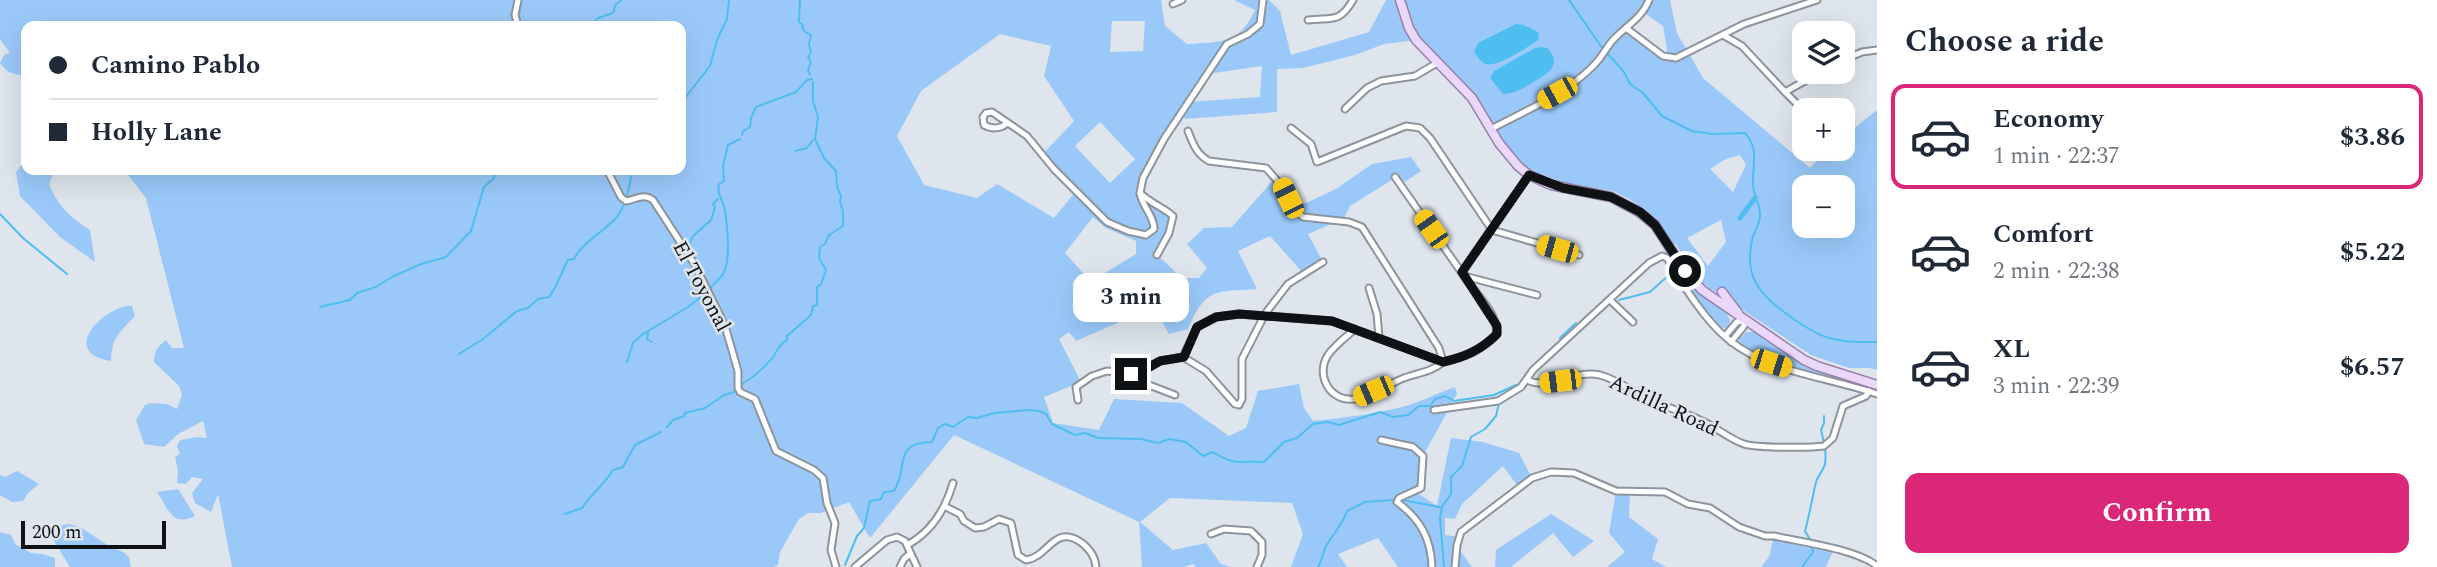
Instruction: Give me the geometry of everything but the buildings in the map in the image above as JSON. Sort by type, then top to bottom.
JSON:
[{"type":"main road","points":[[1399,0],[1416,40],[1472,98],[1509,157],[1529,175],[1563,188],[1611,197],[1640,212],[1655,225],[1695,284],[1817,366],[1877,385]]},
{"type":"main road","points":[[1722,292],[1742,318]]},
{"type":"street","points":[[517,21],[518,0]]},
{"type":"street","points":[[1173,4],[1182,0]]},
{"type":"street","points":[[1006,124],[1027,136],[1054,169],[1107,222],[1128,232],[1146,235],[1154,229],[1154,220],[1141,201],[1143,178],[1163,141],[1227,44],[1248,34],[1260,24],[1263,0]]},
{"type":"street","points":[[1308,20],[1335,19],[1345,14],[1353,0]]},
{"type":"street","points":[[1491,129],[1557,93],[1585,74],[1601,58],[1612,41],[1646,8],[1649,0]]},
{"type":"street","points":[[1626,28],[1663,56],[1676,58],[1744,24],[1817,0]]},
{"type":"street","points":[[1723,35],[1742,46],[1792,99]]},
{"type":"street","points":[[1855,55],[1877,50]]},
{"type":"street","points":[[1345,109],[1367,88],[1381,81],[1415,76],[1437,63]]},
{"type":"street","points":[[1785,92],[1799,84]]},
{"type":"street","points":[[1291,128],[1311,144],[1317,162],[1406,126],[1420,128],[1430,138],[1492,230],[1579,255]]},
{"type":"street","points":[[1188,131],[1201,157],[1209,161],[1266,168],[1281,185],[1293,209],[1303,217],[1349,222],[1362,227],[1435,341],[1443,362]]},
{"type":"street","name":"El Toyonal","points":[[610,175],[626,201],[648,196],[653,200],[695,265],[729,337],[738,371],[738,388],[740,392],[755,399],[776,451],[814,470],[823,478],[827,503],[835,523],[831,550],[836,567]]},
{"type":"street","points":[[1463,274],[1529,175]]},
{"type":"street","points":[[1355,329],[1326,358],[1323,376],[1329,391],[1341,398],[1356,399],[1407,376],[1462,357],[1484,347],[1497,334],[1497,326],[1492,316],[1395,177]]},
{"type":"street","points":[[1140,193],[1173,216],[1169,233],[1157,254]]},
{"type":"street","points":[[1434,410],[1498,401],[1521,387],[1533,370],[1649,263],[1660,256],[1665,257],[1683,286],[1731,342],[1771,363],[1877,394]]},
{"type":"street","points":[[1078,400],[1076,387],[1092,376],[1108,371],[1134,374],[1160,361],[1184,357],[1206,371],[1235,404],[1239,405],[1242,399],[1242,359],[1265,314],[1288,284],[1322,262]]},
{"type":"street","points":[[1463,274],[1538,295]]},
{"type":"street","points":[[1369,288],[1377,313],[1379,337]]},
{"type":"street","points":[[1610,300],[1633,322]]},
{"type":"street","points":[[1184,357],[1197,327],[1216,317],[1265,314],[1332,321],[1443,362]]},
{"type":"street","points":[[1725,336],[1742,318],[1744,326],[1731,342]]},
{"type":"street","name":"Ardilla Road","points":[[1527,380],[1544,383],[1560,381],[1582,373],[1601,375],[1648,399],[1704,422],[1745,444],[1772,446],[1824,446],[1833,438],[1843,406],[1864,398],[1869,391]]},
{"type":"street","points":[[1134,374],[1136,380],[1175,395]]},
{"type":"street","points":[[1381,440],[1413,447],[1423,456],[1421,488],[1399,498],[1397,502],[1423,527],[1430,544],[1432,567]]},
{"type":"street","points":[[1455,567],[1461,532],[1532,478],[1551,472],[1574,473],[1616,491],[1665,492],[1688,504],[1710,508],[1739,527],[1765,536],[1834,549],[1871,561],[1877,566]]},
{"type":"street","points":[[906,545],[923,536],[946,507],[953,483]]},
{"type":"street","points":[[946,507],[960,514],[964,521],[975,528],[985,527],[999,519],[1011,523],[1018,555],[1026,560],[1038,556],[1055,540],[1067,537],[1079,541],[1088,549],[1094,557],[1096,567]]},
{"type":"street","points":[[1211,534],[1224,529],[1251,531],[1262,542],[1262,555],[1257,567]]},
{"type":"street","points":[[855,567],[887,540],[897,537],[906,545],[917,567]]},
{"type":"street","points":[[900,567],[910,554]]},
{"type":"shaded area","points":[[0,0],[1161,0],[1165,26],[1187,44],[1228,39],[1243,29],[1255,10],[1234,0],[1269,0],[1280,11],[1291,55],[1369,32],[1386,0],[1670,0],[1677,33],[1703,78],[1792,153],[1792,161],[1802,161],[1810,168],[1817,161],[1855,161],[1855,127],[1877,110],[1877,370],[1849,368],[1811,355],[1696,279],[1676,244],[1674,245],[1658,221],[1631,200],[1613,191],[1568,184],[1531,171],[1511,153],[1479,109],[1416,40],[1384,44],[1355,55],[1303,68],[1277,69],[1277,112],[1185,119],[1182,113],[1143,178],[1140,193],[1173,216],[1169,233],[1157,255],[1182,278],[1199,278],[1207,268],[1187,244],[1204,228],[1232,227],[1275,178],[1293,209],[1336,189],[1372,164],[1411,157],[1421,171],[1400,185],[1395,178],[1350,206],[1342,222],[1308,234],[1323,262],[1303,273],[1270,236],[1238,251],[1257,289],[1214,294],[1200,305],[1188,329],[1169,334],[1154,307],[1076,341],[1069,332],[1059,339],[1081,382],[1044,397],[1053,423],[1099,430],[1114,399],[1182,403],[1229,436],[1246,428],[1258,391],[1299,384],[1304,408],[1313,421],[1394,409],[1455,387],[1457,394],[1423,456],[1422,481],[1416,492],[1437,506],[1451,438],[1483,442],[1519,453],[1532,478],[1519,488],[1503,466],[1462,504],[1455,519],[1445,518],[1445,535],[1460,537],[1457,546],[1472,567],[1398,567],[1378,538],[1338,554],[1347,567],[1291,567],[1303,534],[1292,503],[1170,498],[1140,522],[1173,550],[1206,543],[1221,564],[1231,567],[1195,567],[1194,564],[1184,567],[1142,567],[1139,522],[954,435],[870,538],[849,502],[821,513],[808,513],[799,519],[780,552],[778,565],[774,567],[232,567],[218,494],[211,512],[195,503],[192,493],[203,479],[192,477],[186,484],[177,483],[175,457],[180,454],[177,446],[180,440],[207,438],[203,421],[178,434],[164,447],[144,444],[136,420],[145,405],[150,403],[167,404],[177,409],[182,395],[179,386],[154,362],[154,358],[157,349],[166,340],[172,348],[184,348],[146,198],[128,175],[686,175],[686,21],[21,21],[21,76],[8,72],[0,63],[4,55],[10,53],[0,39]],"holes":[[[1643,12],[1663,26],[1668,56],[1648,46],[1626,28]],[[1112,21],[1145,21],[1143,51],[1110,52]],[[1000,34],[1051,46],[1044,76],[1074,121],[1042,155],[1076,191],[1054,218],[997,184],[977,198],[924,185],[897,136],[921,91]],[[1262,66],[1260,97],[1188,102],[1207,74]],[[1100,122],[1135,159],[1110,183],[1075,146]],[[1740,155],[1746,165],[1733,192],[1710,169],[1726,159]],[[1093,217],[1106,228],[1136,241],[1136,254],[1105,273],[1084,274],[1065,253]],[[1721,220],[1726,242],[1708,266],[1687,238]]]},
{"type":"shaded area","points":[[1516,24],[1538,32],[1539,39],[1498,63],[1486,64],[1481,61],[1474,51],[1478,43]]},
{"type":"shaded area","points":[[1541,47],[1547,48],[1552,54],[1552,68],[1523,88],[1503,94],[1490,78],[1494,71]]},
{"type":"shaded area","points":[[21,166],[21,175],[53,175],[49,184],[56,199],[90,230],[95,262],[60,237],[20,196],[16,172]]},
{"type":"shaded area","points":[[1678,267],[1698,291],[1727,314],[1730,320],[1728,329],[1720,327],[1685,285],[1675,268]]},
{"type":"shaded area","points":[[132,306],[135,316],[117,336],[111,361],[96,357],[89,350],[89,333],[105,316]]},
{"type":"shaded area","points":[[1746,332],[1755,332],[1798,361],[1875,389],[1825,376],[1761,354],[1738,340]]},
{"type":"shaded area","points":[[17,471],[39,484],[23,501],[12,502],[0,495],[0,475],[5,477]]},
{"type":"shaded area","points":[[178,489],[195,516],[187,519],[175,518],[157,492]]},
{"type":"shaded area","points":[[1616,491],[1630,491],[1629,517],[1658,539],[1652,559],[1666,567],[1607,567],[1625,552],[1609,533]]},
{"type":"shaded area","points":[[1551,514],[1594,541],[1573,557],[1553,533],[1511,567],[1495,567],[1496,550]]},
{"type":"shaded area","points":[[62,525],[80,527],[123,552],[129,557],[131,567],[70,567],[52,538],[58,535]]},
{"type":"shaded area","points":[[0,532],[11,535],[15,544],[31,553],[55,558],[55,567],[0,567]]},
{"type":"shaded area","points":[[1774,536],[1834,549],[1826,567],[1761,567],[1769,557]]},
{"type":"waterway","points":[[595,21],[613,13],[616,4],[622,0]]},
{"type":"waterway","points":[[686,97],[710,66],[717,40],[727,19],[729,0]]},
{"type":"waterway","points":[[800,0],[799,22],[811,36],[811,53],[808,57],[811,62],[808,70],[810,75]]},
{"type":"waterway","points":[[1569,0],[1600,45],[1624,72],[1630,84],[1643,93],[1662,116],[1692,131],[1712,134],[1745,133],[1750,139],[1754,151],[1753,188],[1760,217],[1752,240],[1750,264],[1756,284],[1769,300],[1821,335],[1839,340],[1877,342]]},
{"type":"waterway","points":[[742,135],[743,131],[750,127],[756,107],[796,92],[807,80],[812,79]]},
{"type":"waterway","points":[[813,82],[813,101],[818,117],[815,139],[824,158],[836,171],[843,211]]},
{"type":"waterway","points":[[710,288],[723,274],[727,258],[726,217],[719,184],[724,181],[723,166],[728,145],[740,139]]},
{"type":"waterway","points":[[795,151],[807,148],[813,140]]},
{"type":"waterway","points":[[320,307],[350,300],[357,293],[376,287],[421,264],[446,257],[471,231],[484,187],[495,175]]},
{"type":"waterway","points":[[627,195],[632,175]]},
{"type":"waterway","points":[[1740,218],[1755,198]]},
{"type":"waterway","points":[[688,247],[693,236],[711,220],[715,207],[713,204],[718,199]]},
{"type":"waterway","points":[[459,354],[483,339],[517,311],[528,308],[538,299],[549,297],[568,260],[574,259],[578,252],[620,213],[623,206]]},
{"type":"waterway","points":[[742,384],[773,357],[787,340],[787,336],[811,315],[813,306],[817,305],[817,287],[821,284],[826,270],[819,258],[820,247],[825,244],[829,235],[843,226],[843,213]]},
{"type":"waterway","points":[[0,214],[23,238],[67,274]]},
{"type":"waterway","points":[[1619,300],[1650,292],[1669,275]]},
{"type":"waterway","points":[[627,362],[633,343],[643,334],[705,294]]},
{"type":"waterway","points":[[1560,338],[1576,323]]},
{"type":"waterway","points":[[648,332],[647,339],[652,342]]},
{"type":"waterway","points":[[845,565],[857,536],[864,528],[870,501],[881,499],[884,492],[894,491],[906,451],[919,443],[932,442],[938,428],[945,424],[953,427],[968,417],[1039,411],[1046,414],[1052,424],[1075,435],[1085,433],[1098,438],[1141,439],[1158,443],[1169,439],[1186,442],[1203,456],[1213,452],[1233,461],[1264,462],[1284,442],[1297,438],[1313,424],[1328,422],[1339,425],[1380,412],[1393,417],[1408,415],[1419,406],[1430,406],[1435,399],[1445,396],[1454,401],[1494,395],[1516,385]]},
{"type":"waterway","points":[[667,427],[685,413],[705,408],[724,395],[734,392]]},
{"type":"waterway","points":[[1444,567],[1440,518],[1442,507],[1451,494],[1451,477],[1462,466],[1471,437],[1485,429],[1496,416],[1499,403]]},
{"type":"waterway","points":[[1824,416],[1821,430],[1824,443]]},
{"type":"waterway","points":[[565,514],[582,508],[613,470],[623,467],[635,445],[661,432]]},
{"type":"waterway","points":[[1811,541],[1805,531],[1816,481],[1825,463],[1825,449]]},
{"type":"waterway","points":[[1318,567],[1326,546],[1347,511],[1365,502],[1393,500]]},
{"type":"waterway","points":[[1402,500],[1440,507]]},
{"type":"waterway","points":[[1802,567],[1813,552],[1812,547]]},
{"type":"route","points":[[1131,374],[1137,374],[1160,361],[1184,357],[1197,327],[1216,317],[1239,314],[1332,321],[1443,362],[1484,347],[1497,334],[1497,326],[1462,272],[1529,175],[1551,185],[1611,197],[1640,212],[1655,225],[1685,271]]}]
